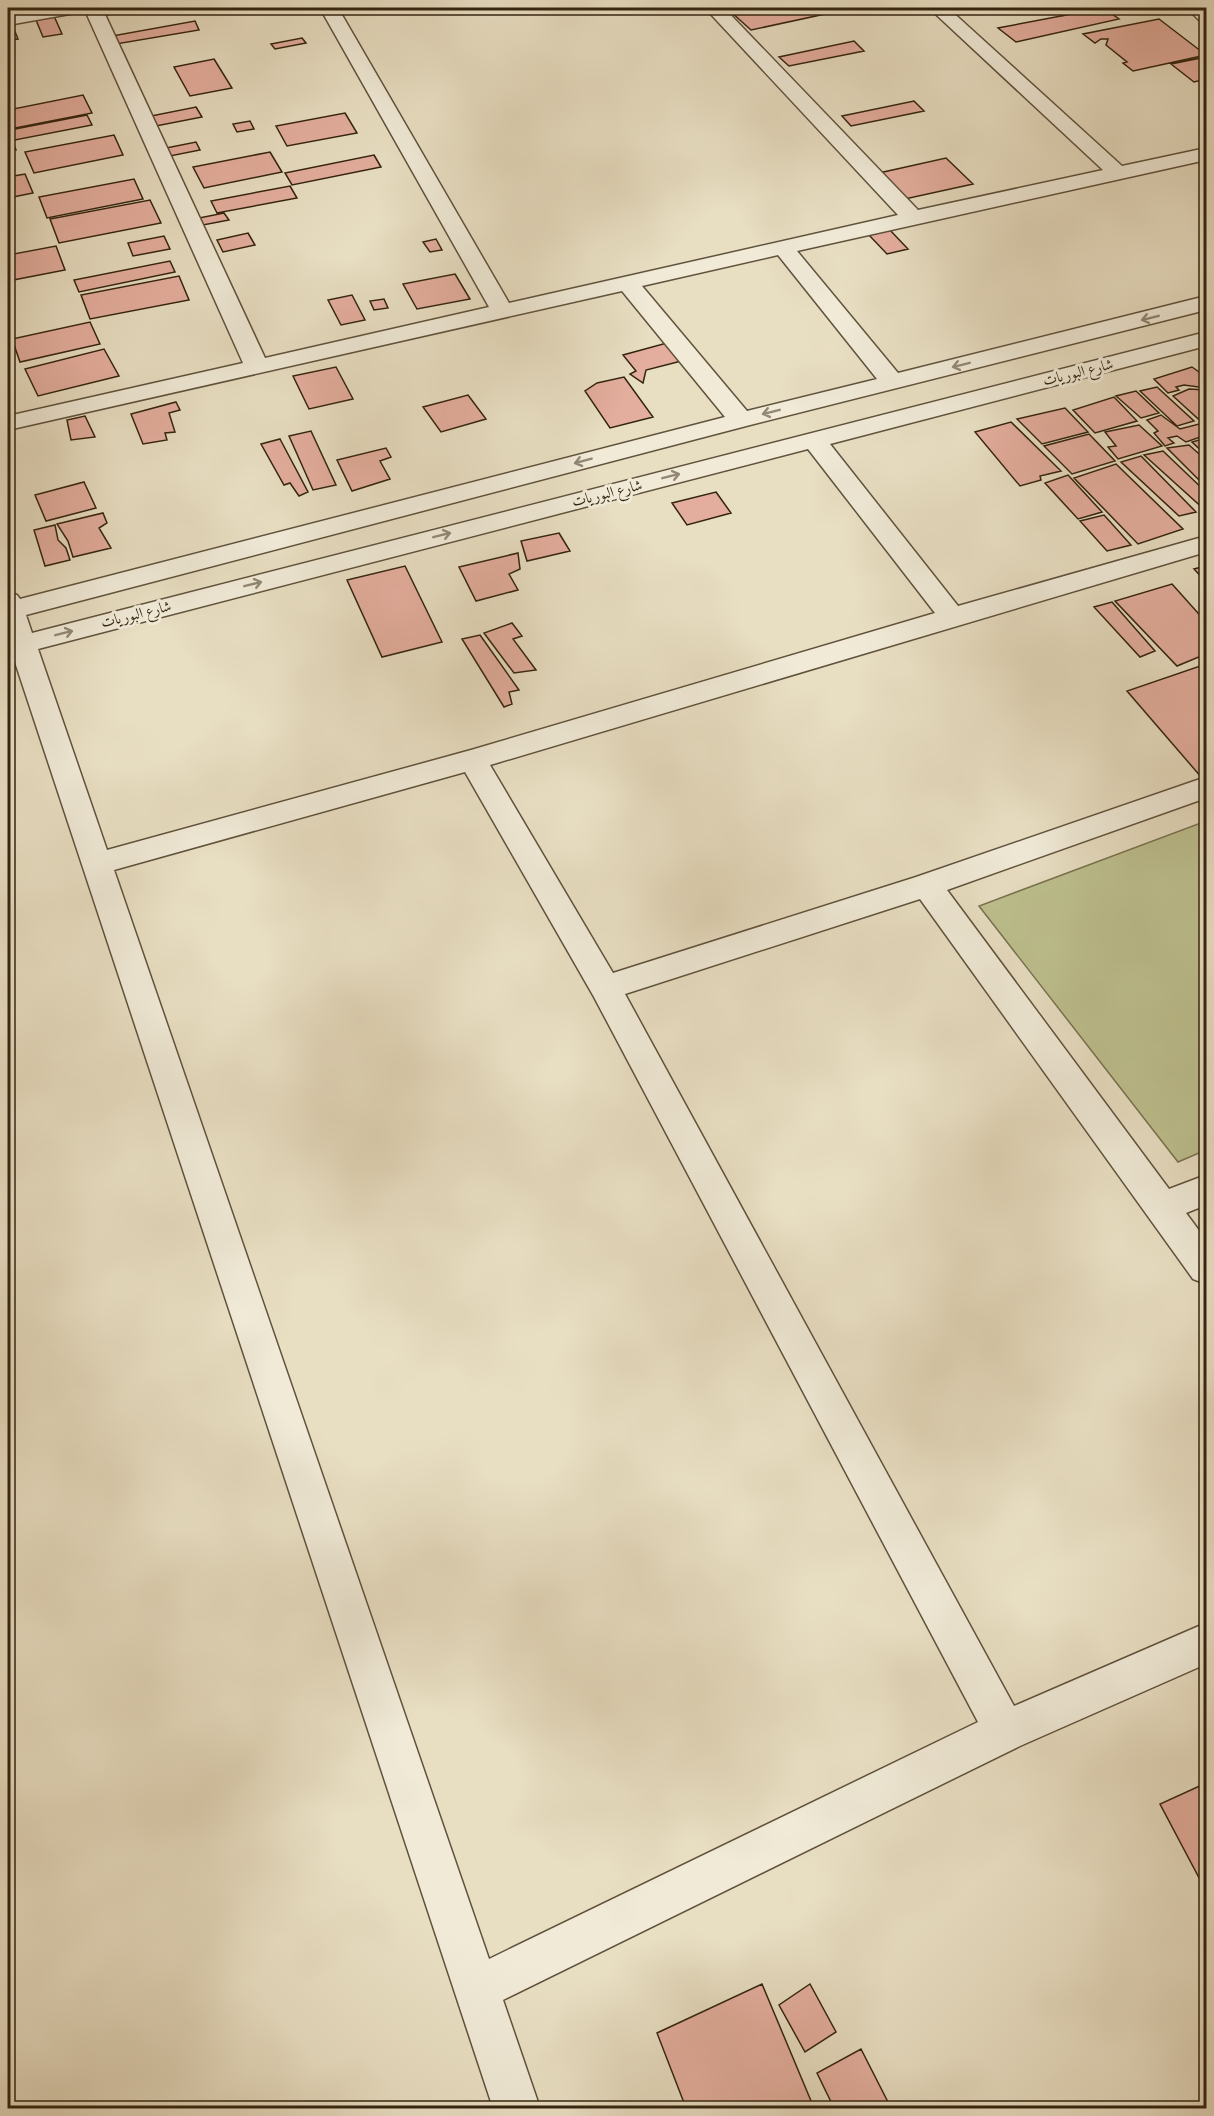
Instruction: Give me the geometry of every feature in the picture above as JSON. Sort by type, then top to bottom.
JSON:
[{"type":"street","points":[[8,19],[70,8]]},
{"type":"street","points":[[93,8],[257,367]]},
{"type":"street","points":[[328,8],[503,312]]},
{"type":"street","points":[[714,8],[914,218]]},
{"type":"street","points":[[938,8],[1119,174]]},
{"type":"street","points":[[1196,8],[1206,16]]},
{"type":"street","points":[[8,423],[1206,154]]},
{"type":"street","points":[[784,249],[892,382]]},
{"type":"street","points":[[628,284],[741,420]]},
{"type":"street","name":"شارع البوريات","points":[[11,623],[741,420],[1206,303]]},
{"type":"street","name":"شارع البوريات","points":[[11,623],[813,439],[1206,339]]},
{"type":"street","points":[[813,439],[951,617]]},
{"type":"street","points":[[96,864],[472,760],[951,617],[1206,544]]},
{"type":"street","points":[[11,623],[96,864],[517,2109]]},
{"type":"street","points":[[472,760],[604,988],[1005,1731]]},
{"type":"street","points":[[604,988],[927,885],[1206,787]]},
{"type":"street","points":[[927,885],[1164,1206],[1206,1268]]},
{"type":"street","points":[[1164,1206],[1206,1190]]},
{"type":"street","points":[[477,1989],[1005,1731],[1206,1643]]},
{"type":"green space","points":[[1206,821],[1206,1150],[1178,1162],[979,906]]},
{"type":"building","points":[[98,8],[140,8],[141,9],[101,16]]},
{"type":"building","points":[[754,8],[818,8],[825,14],[751,30],[731,12]]},
{"type":"building","points":[[1052,8],[1098,8],[1062,16]]},
{"type":"building","points":[[1103,8],[1119,19],[1016,42],[998,28]]},
{"type":"building","points":[[54,16],[62,34],[43,37],[36,20]]},
{"type":"building","points":[[1159,19],[1206,55],[1133,71],[1123,63],[1127,62],[1106,45],[1108,39],[1101,39],[1095,43],[1083,34]]},
{"type":"building","points":[[195,21],[199,30],[116,44],[112,36]]},
{"type":"building","points":[[12,24],[18,39],[8,40],[8,25]]},
{"type":"building","points":[[302,38],[306,43],[275,49],[271,44]]},
{"type":"building","points":[[854,41],[864,51],[789,66],[779,57]]},
{"type":"building","points":[[1206,57],[1206,79],[1194,82],[1171,64]]},
{"type":"building","points":[[214,59],[232,88],[190,96],[174,67]]},
{"type":"building","points":[[83,95],[92,113],[10,129],[8,110]]},
{"type":"building","points":[[914,101],[924,111],[851,126],[842,116]]},
{"type":"building","points":[[196,107],[202,117],[151,127],[146,117]]},
{"type":"building","points":[[345,113],[357,133],[287,146],[276,126]]},
{"type":"building","points":[[87,115],[92,125],[15,140],[10,130]]},
{"type":"building","points":[[250,121],[254,129],[237,132],[233,124]]},
{"type":"building","points":[[8,131],[16,150],[8,151]]},
{"type":"building","points":[[114,135],[123,155],[34,173],[25,152]]},
{"type":"building","points":[[196,142],[200,150],[170,156],[166,148]]},
{"type":"building","points":[[270,152],[282,172],[204,188],[193,167]]},
{"type":"building","points":[[374,155],[381,167],[292,185],[285,173]]},
{"type":"building","points":[[946,158],[973,184],[905,199],[879,173]]},
{"type":"building","points":[[25,174],[33,193],[8,198],[8,177]]},
{"type":"building","points":[[134,179],[143,199],[47,218],[39,197]]},
{"type":"building","points":[[290,186],[297,198],[217,213],[211,201]]},
{"type":"building","points":[[150,200],[161,223],[59,243],[50,219]]},
{"type":"building","points":[[224,213],[229,220],[203,225],[199,218]]},
{"type":"building","points":[[888,228],[908,249],[887,254],[867,233]]},
{"type":"building","points":[[248,233],[255,245],[223,252],[217,240]]},
{"type":"building","points":[[164,236],[170,249],[133,256],[128,243]]},
{"type":"building","points":[[436,239],[442,250],[430,252],[423,242]]},
{"type":"building","points":[[56,246],[65,270],[8,281],[8,255]]},
{"type":"building","points":[[170,261],[175,272],[79,292],[74,280]]},
{"type":"building","points":[[455,274],[470,299],[417,309],[403,284]]},
{"type":"building","points":[[179,276],[189,300],[90,319],[81,295]]},
{"type":"building","points":[[352,295],[365,320],[341,325],[328,300]]},
{"type":"building","points":[[384,299],[388,308],[374,310],[370,301]]},
{"type":"building","points":[[90,322],[100,344],[20,362],[12,339]]},
{"type":"building","points":[[674,341],[689,359],[646,370],[643,383],[630,374],[636,371],[623,355]]},
{"type":"building","points":[[104,349],[119,376],[38,396],[25,369]]},
{"type":"building","points":[[336,367],[353,399],[309,409],[293,376]]},
{"type":"building","points":[[1192,367],[1206,377],[1206,388],[1184,385],[1176,387],[1179,390],[1168,393],[1154,379]]},
{"type":"building","points":[[624,377],[653,417],[610,428],[585,391],[597,383]]},
{"type":"building","points":[[1157,387],[1194,421],[1177,426],[1140,391]]},
{"type":"building","points":[[1189,389],[1206,390],[1206,426],[1173,396]]},
{"type":"building","points":[[1136,391],[1159,413],[1141,418],[1116,396]]},
{"type":"building","points":[[468,395],[486,419],[441,432],[423,407]]},
{"type":"building","points":[[1114,397],[1137,421],[1095,433],[1073,410]]},
{"type":"building","points":[[176,402],[180,410],[169,413],[175,432],[165,433],[167,440],[143,444],[131,414]]},
{"type":"building","points":[[1065,408],[1088,432],[1042,444],[1017,419]]},
{"type":"building","points":[[1161,415],[1180,429],[1199,424],[1206,431],[1206,435],[1186,442],[1177,436],[1168,438],[1174,443],[1165,446],[1154,433],[1158,431],[1147,420]]},
{"type":"building","points":[[85,416],[95,437],[71,440],[67,420]]},
{"type":"building","points":[[1011,422],[1061,471],[1040,476],[1041,480],[1020,486],[975,432]]},
{"type":"building","points":[[1139,425],[1162,446],[1118,459],[1108,447],[1116,446],[1105,432]]},
{"type":"building","points":[[311,431],[336,485],[313,490],[289,436]]},
{"type":"building","points":[[1089,434],[1115,461],[1072,474],[1044,446]]},
{"type":"building","points":[[1206,438],[1206,455],[1192,442]]},
{"type":"building","points":[[280,439],[308,492],[299,496],[290,483],[284,485],[261,444]]},
{"type":"building","points":[[1189,445],[1206,460],[1206,487],[1167,448]]},
{"type":"building","points":[[386,448],[391,457],[380,461],[390,479],[352,491],[337,460]]},
{"type":"building","points":[[1163,451],[1206,492],[1206,511],[1144,455]]},
{"type":"building","points":[[1141,456],[1196,512],[1179,516],[1121,462]]},
{"type":"building","points":[[1116,464],[1183,529],[1138,544],[1074,478]]},
{"type":"building","points":[[1068,475],[1102,512],[1078,519],[1045,483]]},
{"type":"building","points":[[84,482],[96,508],[46,521],[35,495]]},
{"type":"building","points":[[716,492],[731,513],[687,525],[672,503]]},
{"type":"building","points":[[103,513],[107,523],[99,528],[111,548],[73,557],[68,541],[57,524]]},
{"type":"building","points":[[1104,515],[1131,545],[1107,551],[1080,521]]},
{"type":"building","points":[[55,525],[58,540],[66,548],[70,560],[45,566],[34,530]]},
{"type":"building","points":[[559,533],[570,551],[527,561],[521,541]]},
{"type":"building","points":[[518,553],[520,569],[509,574],[518,590],[476,601],[459,567]]},
{"type":"building","points":[[405,566],[442,642],[382,657],[347,580]]},
{"type":"building","points":[[1206,566],[1206,582],[1194,569]]},
{"type":"building","points":[[1172,584],[1206,622],[1206,654],[1177,666],[1115,601]]},
{"type":"building","points":[[1112,602],[1155,651],[1140,657],[1094,607]]},
{"type":"building","points":[[512,623],[522,636],[513,639],[536,670],[514,673],[484,633]]},
{"type":"building","points":[[480,635],[519,690],[509,692],[512,704],[504,707],[462,639]]},
{"type":"building","points":[[1206,664],[1206,776],[1202,778],[1127,691]]},
{"type":"building","points":[[1204,1784],[1206,1788],[1206,1891],[1160,1804]]},
{"type":"building","points":[[762,1984],[814,2108],[686,2108],[657,2033]]},
{"type":"building","points":[[810,1984],[836,2032],[805,2052],[779,2005]]},
{"type":"building","points":[[861,2049],[891,2108],[834,2108],[817,2073]]}]
